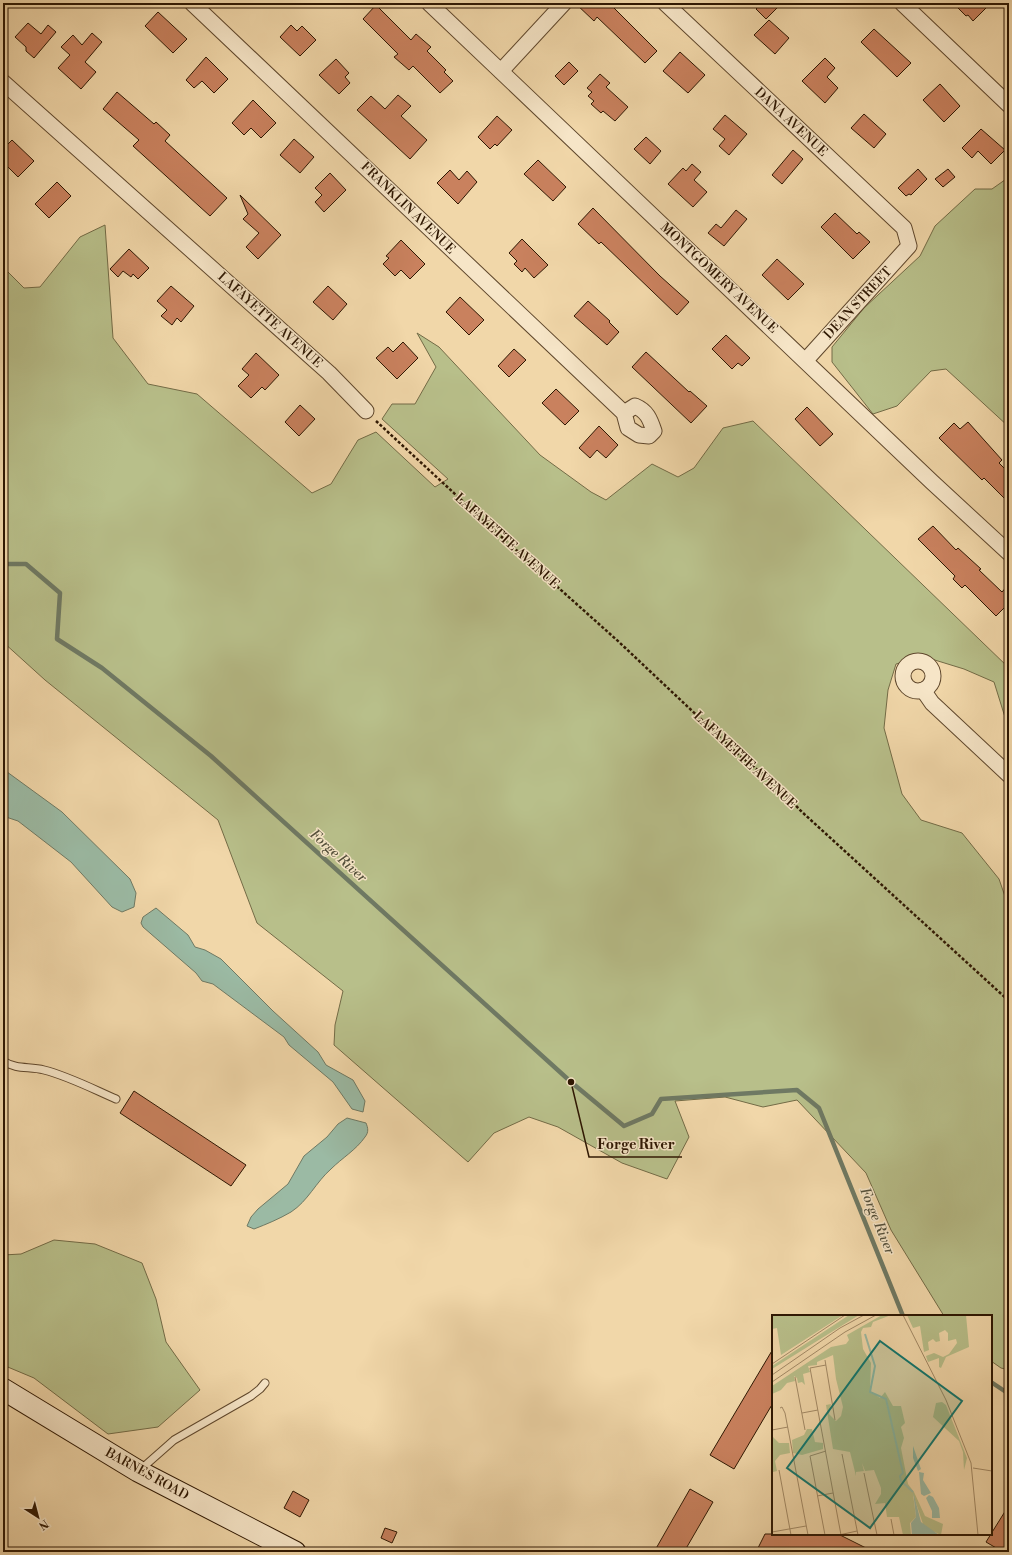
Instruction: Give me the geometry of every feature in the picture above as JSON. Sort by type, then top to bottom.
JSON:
[{"type":"street","name":"FRANKLIN AVENUE","points":[[192,3],[624,412]]},
{"type":"street","name":"MONTGOMERY AVENUE","points":[[429,3],[806,360],[932,482],[1009,553]]},
{"type":"street","points":[[502,71],[564,3]]},
{"type":"street","name":"DANA AVENUE","points":[[664,3],[904,228],[909,246]]},
{"type":"street","points":[[902,3],[1009,105]]},
{"type":"street","name":"LAFAYETTE AVENUE","points":[[4,85],[329,373],[366,411]]},
{"type":"street","name":"DEAN STREET","points":[[806,360],[909,246]]},
{"type":"street","points":[[923,690],[932,703],[1009,775]]},
{"type":"street","name":"BARNES ROAD","points":[[3,1389],[138,1472],[295,1552]]},
{"type":"lane","points":[[3,1061],[11,1066],[43,1070],[57,1074],[116,1099]]},
{"type":"lane","points":[[138,1472],[174,1440],[250,1396],[260,1389],[265,1383]]},
{"type":"path","name":"LAFAYETTE AVENUE","points":[[366,411],[490,526],[619,642],[740,756],[773,782],[802,812],[1009,1002]]},
{"type":"green space","points":[[1009,177],[1009,427],[946,369],[931,371],[897,406],[873,414],[832,362],[832,347],[864,308],[920,256],[935,226],[975,189],[992,189]]},
{"type":"green space","points":[[105,225],[113,338],[148,384],[197,394],[312,493],[331,484],[358,440],[376,432],[435,487],[448,479],[382,419],[392,404],[415,404],[436,367],[417,333],[439,347],[540,455],[591,492],[606,500],[652,464],[678,477],[694,468],[723,428],[753,421],[1009,668],[1009,730],[994,682],[964,669],[925,657],[896,664],[888,690],[884,728],[902,794],[921,820],[962,833],[999,879],[1009,908],[1009,1370],[1001,1368],[992,1362],[992,1315],[943,1315],[891,1230],[866,1173],[797,1100],[763,1107],[725,1097],[675,1101],[689,1137],[667,1179],[622,1163],[558,1127],[529,1117],[494,1133],[468,1162],[334,1045],[335,1025],[343,991],[257,923],[218,820],[45,680],[3,642],[3,267],[24,288],[40,287],[80,237]]},
{"type":"green space","points":[[54,1240],[95,1244],[142,1263],[156,1299],[166,1342],[200,1390],[158,1427],[108,1434],[34,1378],[3,1365],[3,1255],[21,1254]]},
{"type":"shaded area","points":[[3,769],[62,812],[130,879],[136,893],[134,907],[122,912],[112,907],[71,862],[18,821],[3,816]]},
{"type":"shaded area","points":[[156,908],[188,935],[195,947],[205,950],[221,959],[273,1011],[318,1052],[326,1065],[353,1080],[365,1101],[363,1112],[352,1109],[333,1082],[289,1045],[284,1037],[213,984],[202,981],[196,973],[143,927],[141,923],[143,917]]},
{"type":"shaded area","points":[[347,1118],[366,1123],[368,1132],[361,1142],[326,1174],[297,1208],[254,1229],[247,1226],[251,1217],[258,1209],[288,1184],[304,1156],[327,1137],[338,1124]]},
{"type":"building","points":[[575,3],[609,3],[657,51],[645,63],[597,17],[594,21]]},
{"type":"building","points":[[762,3],[782,3],[766,19],[756,9]]},
{"type":"building","points":[[953,3],[991,3],[973,21]]},
{"type":"building","points":[[376,5],[411,40],[416,34],[431,47],[427,51],[446,70],[444,72],[453,81],[440,93],[413,66],[409,70],[394,57],[398,54],[363,19]]},
{"type":"building","points":[[158,12],[187,39],[173,53],[145,26]]},
{"type":"building","points":[[769,20],[789,38],[775,54],[754,35]]},
{"type":"building","points":[[28,23],[41,34],[48,25],[56,32],[34,58],[26,51],[26,47],[15,37]]},
{"type":"building","points":[[291,25],[297,31],[302,26],[316,40],[300,56],[280,37]]},
{"type":"building","points":[[874,29],[911,63],[897,77],[861,42]]},
{"type":"building","points":[[92,33],[102,42],[85,62],[96,72],[81,89],[58,68],[70,55],[61,47],[73,35],[82,45]]},
{"type":"building","points":[[680,52],[705,75],[688,93],[663,71]]},
{"type":"building","points":[[206,57],[228,79],[214,93],[202,81],[194,88],[186,80]]},
{"type":"building","points":[[825,58],[835,68],[827,77],[838,88],[825,103],[802,81]]},
{"type":"building","points":[[336,59],[349,73],[345,77],[350,83],[339,94],[319,75]]},
{"type":"building","points":[[569,62],[578,71],[564,85],[555,76]]},
{"type":"building","points":[[600,74],[610,83],[606,87],[628,107],[615,121],[603,111],[601,113],[591,104],[594,101],[588,96],[592,92],[587,88]]},
{"type":"building","points":[[940,84],[960,106],[944,122],[923,100]]},
{"type":"building","points":[[117,92],[154,124],[156,122],[170,135],[165,141],[227,198],[210,216],[133,146],[139,140],[103,109]]},
{"type":"building","points":[[398,95],[411,106],[401,116],[427,140],[410,159],[357,110],[371,96],[385,109]]},
{"type":"building","points":[[253,100],[276,123],[261,138],[251,128],[244,135],[232,123]]},
{"type":"building","points":[[864,114],[886,134],[874,148],[851,128]]},
{"type":"building","points":[[725,115],[747,134],[729,155],[719,146],[725,139],[713,129]]},
{"type":"building","points":[[497,116],[512,130],[497,146],[495,144],[490,149],[478,137]]},
{"type":"building","points":[[981,129],[1005,150],[991,164],[978,151],[972,158],[962,148]]},
{"type":"building","points":[[646,137],[661,151],[650,164],[634,149]]},
{"type":"building","points":[[294,139],[314,157],[300,173],[280,155]]},
{"type":"building","points":[[12,140],[34,161],[18,177],[3,162],[3,149]]},
{"type":"building","points":[[793,150],[803,159],[782,184],[772,175]]},
{"type":"building","points":[[538,160],[566,187],[553,201],[524,174]]},
{"type":"building","points":[[692,164],[701,172],[694,180],[707,192],[693,207],[668,184],[683,168],[686,171]]},
{"type":"building","points":[[918,169],[927,179],[911,195],[909,194],[906,196],[898,188]]},
{"type":"building","points":[[948,169],[955,177],[943,187],[935,179]]},
{"type":"building","points":[[450,170],[459,180],[467,171],[477,182],[458,204],[437,183]]},
{"type":"building","points":[[330,173],[346,190],[324,212],[315,202],[322,195],[315,188]]},
{"type":"building","points":[[57,182],[71,196],[49,218],[35,204]]},
{"type":"building","points":[[240,195],[281,235],[258,259],[246,247],[259,233],[243,219],[248,214]]},
{"type":"building","points":[[593,208],[660,276],[689,302],[677,315],[601,242],[599,244],[578,224]]},
{"type":"building","points":[[736,210],[747,219],[724,246],[708,233],[716,224],[721,228]]},
{"type":"building","points":[[835,213],[857,234],[859,232],[870,242],[853,259],[821,227]]},
{"type":"building","points":[[522,239],[548,265],[534,278],[525,268],[522,272],[514,264],[517,261],[509,253]]},
{"type":"building","points":[[401,240],[425,264],[410,279],[401,270],[395,276],[383,264],[389,258],[386,256]]},
{"type":"building","points":[[129,249],[149,268],[138,279],[133,274],[131,277],[123,271],[118,277],[110,269]]},
{"type":"building","points":[[777,259],[804,284],[788,300],[762,275]]},
{"type":"building","points":[[171,286],[194,306],[181,322],[177,318],[172,325],[161,316],[167,310],[157,301]]},
{"type":"building","points":[[328,286],[347,304],[333,320],[313,302]]},
{"type":"building","points":[[460,297],[484,320],[469,335],[446,312]]},
{"type":"building","points":[[588,301],[610,321],[609,322],[619,332],[607,345],[574,316]]},
{"type":"building","points":[[726,335],[750,358],[742,366],[738,363],[732,369],[712,349]]},
{"type":"building","points":[[403,342],[418,358],[397,379],[376,358],[388,347],[393,352]]},
{"type":"building","points":[[514,349],[526,360],[509,377],[498,366]]},
{"type":"building","points":[[646,352],[689,392],[690,391],[707,406],[691,423],[632,367]]},
{"type":"building","points":[[256,353],[279,375],[265,390],[262,387],[251,398],[238,386],[249,375],[242,369]]},
{"type":"building","points":[[556,389],[579,411],[565,425],[542,403]]},
{"type":"building","points":[[300,405],[315,419],[299,436],[285,422]]},
{"type":"building","points":[[807,407],[833,434],[820,446],[795,419]]},
{"type":"building","points":[[968,422],[1002,460],[999,463],[1009,473],[1009,503],[984,478],[982,480],[939,438],[954,423],[960,429]]},
{"type":"building","points":[[599,426],[618,445],[606,458],[597,450],[590,458],[579,448]]},
{"type":"building","points":[[933,526],[956,550],[958,548],[981,569],[979,570],[1002,592],[1009,584],[1009,603],[996,616],[965,585],[962,588],[953,579],[955,576],[918,539]]},
{"type":"building","points":[[134,1091],[246,1165],[231,1186],[120,1113]]},
{"type":"building","points":[[772,1351],[772,1405],[734,1469],[710,1455]]},
{"type":"building","points":[[690,1489],[713,1502],[684,1552],[654,1552]]},
{"type":"building","points":[[293,1491],[309,1500],[300,1517],[284,1508]]},
{"type":"building","points":[[1009,1505],[1009,1552],[1003,1552],[986,1542],[990,1535],[992,1535],[992,1532]]},
{"type":"building","points":[[385,1528],[397,1532],[392,1543],[381,1538]]},
{"type":"building","points":[[765,1534],[772,1534],[840,1535],[874,1552],[756,1552]]},
{"type":"waterway","name":"Forge River","points":[[3,564],[26,564],[60,593],[57,639],[102,668],[211,756],[571,1082],[624,1126],[652,1114],[661,1099],[797,1090],[819,1108],[903,1315]]},
{"type":"waterway","name":"Forge River","points":[[992,1383],[1009,1394]]},
{"type":"place","name":"Forge River","points":[[571,1082]]}]
